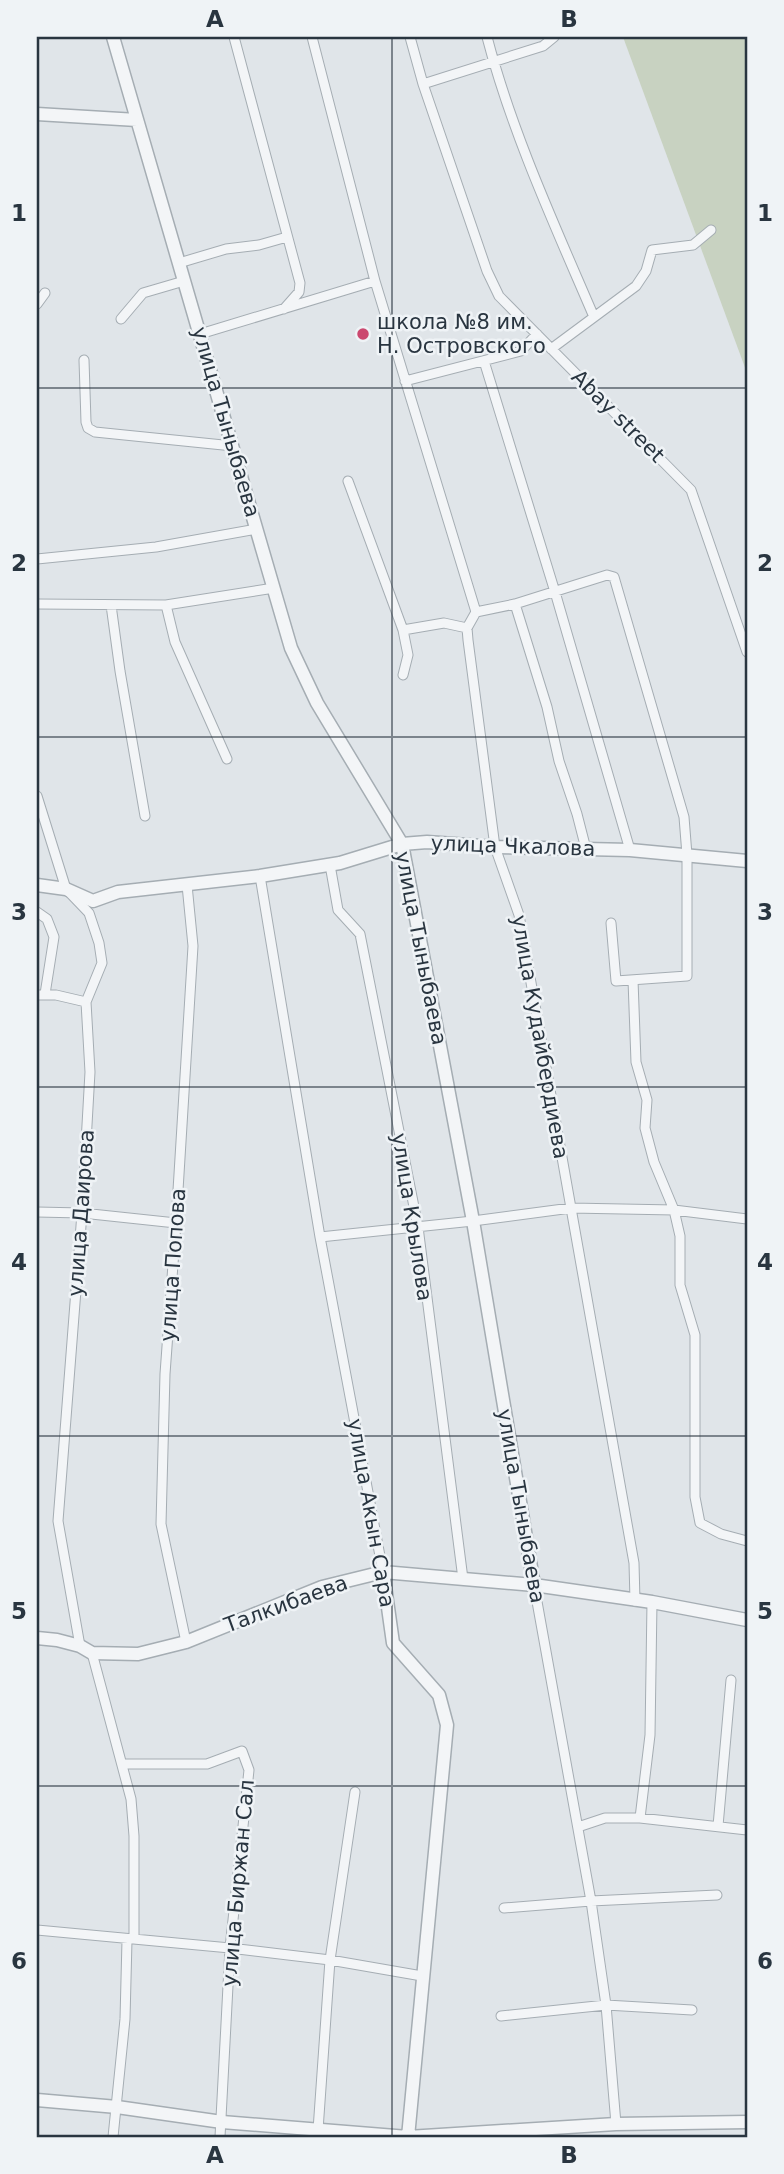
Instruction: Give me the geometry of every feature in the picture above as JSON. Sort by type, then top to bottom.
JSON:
[{"type":"street","name":"улица Тыныбаева","points":[[113,37],[291,648],[317,703],[402,844],[473,1221],[534,1585],[591,1901],[606,2006],[616,2124]]},
{"type":"street","points":[[234,37],[300,288],[285,309]]},
{"type":"street","points":[[312,37],[374,281],[476,612],[467,628],[444,623],[403,631]]},
{"type":"street","name":"Abay street","points":[[410,37],[423,84],[487,271],[499,296],[691,490],[747,652]]},
{"type":"street","points":[[487,37],[498,78],[544,199],[594,317]]},
{"type":"street","points":[[423,84],[543,46],[554,37]]},
{"type":"street","points":[[37,114],[137,120]]},
{"type":"street","points":[[551,349],[636,286],[646,271],[652,250],[693,245],[711,230]]},
{"type":"street","points":[[179,263],[226,249],[260,245],[287,237]]},
{"type":"street","points":[[121,319],[144,293],[184,281]]},
{"type":"street","points":[[200,334],[374,281]]},
{"type":"street","points":[[37,304],[46,293]]},
{"type":"street","points":[[405,381],[521,351],[537,334]]},
{"type":"street","points":[[84,359],[88,428],[95,432],[233,446]]},
{"type":"street","points":[[484,361],[555,592],[629,850]]},
{"type":"street","points":[[348,481],[403,631],[408,655],[403,675]]},
{"type":"street","points":[[37,559],[156,547],[257,529]]},
{"type":"street","points":[[476,612],[515,604],[607,575],[614,577],[684,817],[687,855],[687,976],[616,981],[611,923]]},
{"type":"street","points":[[37,604],[166,605],[274,588]]},
{"type":"street","points":[[111,604],[145,816]]},
{"type":"street","points":[[515,604],[586,849]]},
{"type":"street","points":[[166,605],[175,642],[227,759]]},
{"type":"street","name":"улица Кудайбердиева","points":[[467,628],[495,847],[519,915],[634,1563],[635,1601]]},
{"type":"street","name":"улица Даирова","points":[[37,796],[66,889],[89,914],[99,943],[102,963],[86,1002],[90,1072],[58,1521],[86,1650],[131,1799],[134,1836],[131,1939],[113,2137]]},
{"type":"street","name":"улица Чкалова","points":[[37,885],[66,889],[93,901],[118,892],[330,865],[402,844],[427,842],[495,847],[629,850],[747,862]]},
{"type":"street","name":"улица Крылова","points":[[330,865],[338,910],[360,934],[418,1227],[463,1579]]},
{"type":"street","name":"улица Акын Сара","points":[[260,876],[320,1237],[383,1572],[393,1643],[439,1695],[447,1725],[408,2137]]},
{"type":"street","name":"улица Попова","points":[[186,1642],[161,1524],[165,1374],[193,946],[187,885]]},
{"type":"street","points":[[37,912],[47,919],[54,937],[41,995],[86,1002]]},
{"type":"street","points":[[634,980],[636,1062],[647,1100],[645,1128],[654,1162],[674,1210],[680,1236],[680,1285],[695,1335],[695,1497],[700,1523],[721,1534],[747,1541]]},
{"type":"street","points":[[320,1237],[571,1208],[674,1210],[747,1219]]},
{"type":"street","points":[[37,1212],[82,1213],[176,1223]]},
{"type":"street","name":"Талкибаева","points":[[37,1638],[57,1640],[86,1650],[138,1654],[186,1642],[322,1587],[383,1572],[534,1585],[747,1619]]},
{"type":"street","points":[[640,1818],[650,1735],[652,1602]]},
{"type":"street","points":[[718,1826],[731,1680]]},
{"type":"street","name":"улица Биржан Сал","points":[[122,1764],[207,1764],[242,1751],[249,1770],[230,1948],[220,2137]]},
{"type":"street","points":[[318,2130],[330,1960],[355,1792]]},
{"type":"street","points":[[578,1827],[604,1818],[640,1818],[747,1830]]},
{"type":"street","points":[[504,1908],[717,1895]]},
{"type":"street","points":[[37,1930],[230,1948],[330,1960],[422,1976]]},
{"type":"street","points":[[501,2016],[606,2006],[692,2010]]},
{"type":"street","points":[[37,2100],[117,2107],[222,2122],[318,2130],[338,2135],[408,2137],[616,2124],[747,2122]]},
{"type":"green space","points":[[623,37],[747,37],[747,373]]},
{"type":"place","name":"школа №8 им. Н. Островского","points":[[363,334]]}]
